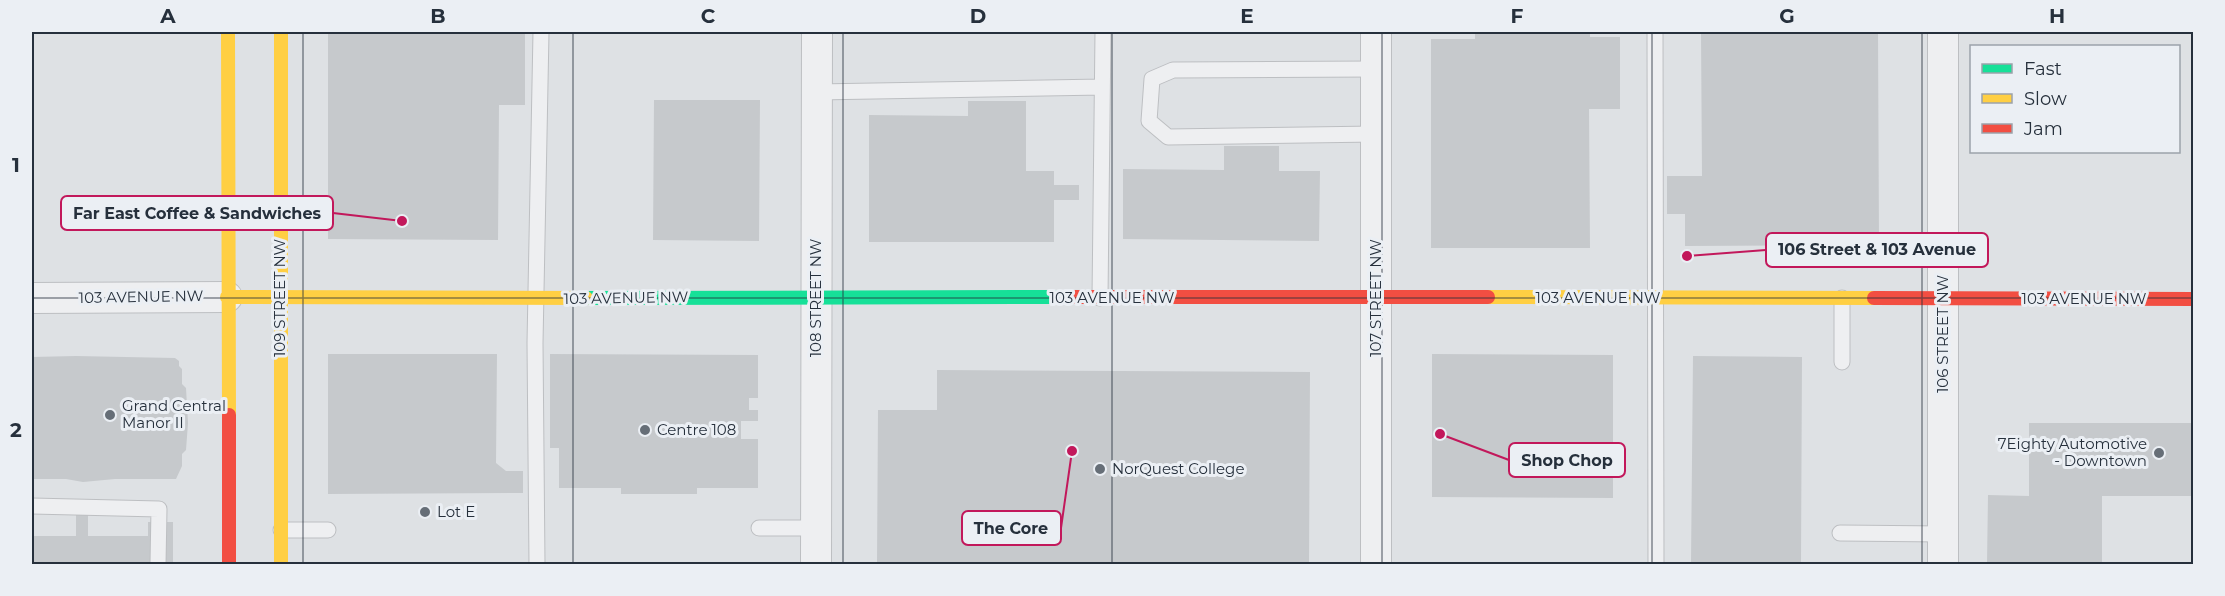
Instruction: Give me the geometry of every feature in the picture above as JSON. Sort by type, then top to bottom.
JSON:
[{"type":"street","points":[[228,32],[229,564]]},
{"type":"street","name":"109 STREET NW","points":[[281,32],[281,564]]},
{"type":"street","name":"108 STREET NW","points":[[816,564],[817,32]]},
{"type":"street","name":"107 STREET NW","points":[[1376,32],[1376,564]]},
{"type":"street","name":"106 STREET NW","points":[[1943,564],[1944,32]]},
{"type":"street","name":"103 AVENUE NW","points":[[32,298],[536,299],[816,296],[2193,299]]},
{"type":"lane","points":[[537,564],[535,343],[541,32]]},
{"type":"lane","points":[[1100,298],[1103,32]]},
{"type":"lane","points":[[1655,32],[1656,564]]},
{"type":"lane","points":[[1376,69],[1173,70],[1152,79],[1149,121],[1168,137],[1376,134]]},
{"type":"lane","points":[[817,92],[1102,87]]},
{"type":"lane","points":[[1842,298],[1842,362]]},
{"type":"lane","points":[[32,506],[159,509],[158,564]]},
{"type":"lane","points":[[759,528],[816,528]]},
{"type":"lane","points":[[281,530],[328,530]]},
{"type":"lane","points":[[1840,533],[1943,534]]},
{"type":"building","points":[[328,32],[525,32],[525,105],[499,105],[498,240],[328,239]]},
{"type":"building","points":[[1475,32],[1590,32],[1590,37],[1620,37],[1620,109],[1589,109],[1590,248],[1431,248],[1431,39],[1475,39]]},
{"type":"building","points":[[1701,32],[1878,32],[1879,245],[1685,246],[1685,214],[1667,214],[1667,176],[1702,176]]},
{"type":"building","points":[[654,100],[760,100],[759,241],[653,240]]},
{"type":"building","points":[[968,101],[1026,101],[1026,171],[1054,171],[1054,185],[1079,185],[1079,200],[1054,200],[1054,242],[869,242],[869,115],[968,116]]},
{"type":"building","points":[[1224,146],[1279,146],[1279,171],[1320,171],[1319,241],[1123,239],[1123,169],[1224,170]]},
{"type":"building","points":[[328,354],[497,354],[496,463],[506,471],[523,471],[523,493],[328,494]]},
{"type":"building","name":"Centre 108","points":[[550,354],[758,355],[758,398],[749,398],[749,410],[758,410],[758,421],[741,421],[741,439],[758,439],[758,488],[697,488],[697,494],[621,494],[621,488],[559,488],[559,448],[550,448]]},
{"type":"building","points":[[1432,354],[1613,355],[1613,498],[1432,497]]},
{"type":"building","points":[[1693,356],[1802,357],[1801,564],[1691,564]]},
{"type":"building","name":"Grand Central Manor II","points":[[32,357],[175,358],[179,361],[182,369],[182,384],[186,388],[188,423],[186,450],[182,454],[182,466],[176,479],[115,479],[83,482],[66,479],[32,479]]},
{"type":"building","name":"NorQuest College","points":[[937,370],[1310,372],[1309,564],[877,564],[878,410],[937,410]]},
{"type":"building","points":[[2029,423],[2194,423],[2194,496],[2102,496],[2102,564],[1987,564],[1988,495],[2029,496]]},
{"type":"building","points":[[76,514],[88,514],[88,536],[148,536],[148,522],[173,522],[173,564],[32,564],[32,536],[76,536]]},
{"type":"traffic: fast","points":[[586,298],[1067,297]]},
{"type":"traffic: slow","points":[[228,32],[229,415]]},
{"type":"traffic: slow","points":[[281,32],[281,564]]},
{"type":"traffic: slow","points":[[227,297],[586,298]]},
{"type":"traffic: slow","points":[[1488,297],[1874,298]]},
{"type":"traffic: jam","points":[[1067,297],[1488,297]]},
{"type":"traffic: jam","points":[[1874,298],[2194,299]]},
{"type":"traffic: jam","points":[[229,415],[229,564]]},
{"type":"place","name":"Far East Coffee & Sandwiches","points":[[402,221]]},
{"type":"place","name":"106 Street & 103 Avenue","points":[[1687,256]]},
{"type":"place","name":"Grand Central Manor II","points":[[110,415]]},
{"type":"place","name":"Centre 108","points":[[645,430]]},
{"type":"place","name":"Shop Chop","points":[[1440,434]]},
{"type":"place","name":"The Core","points":[[1072,451]]},
{"type":"place","name":"7Eighty Automotive - Downtown","points":[[2159,453]]},
{"type":"place","name":"NorQuest College","points":[[1100,469]]},
{"type":"place","name":"Lot E","points":[[425,512]]}]
